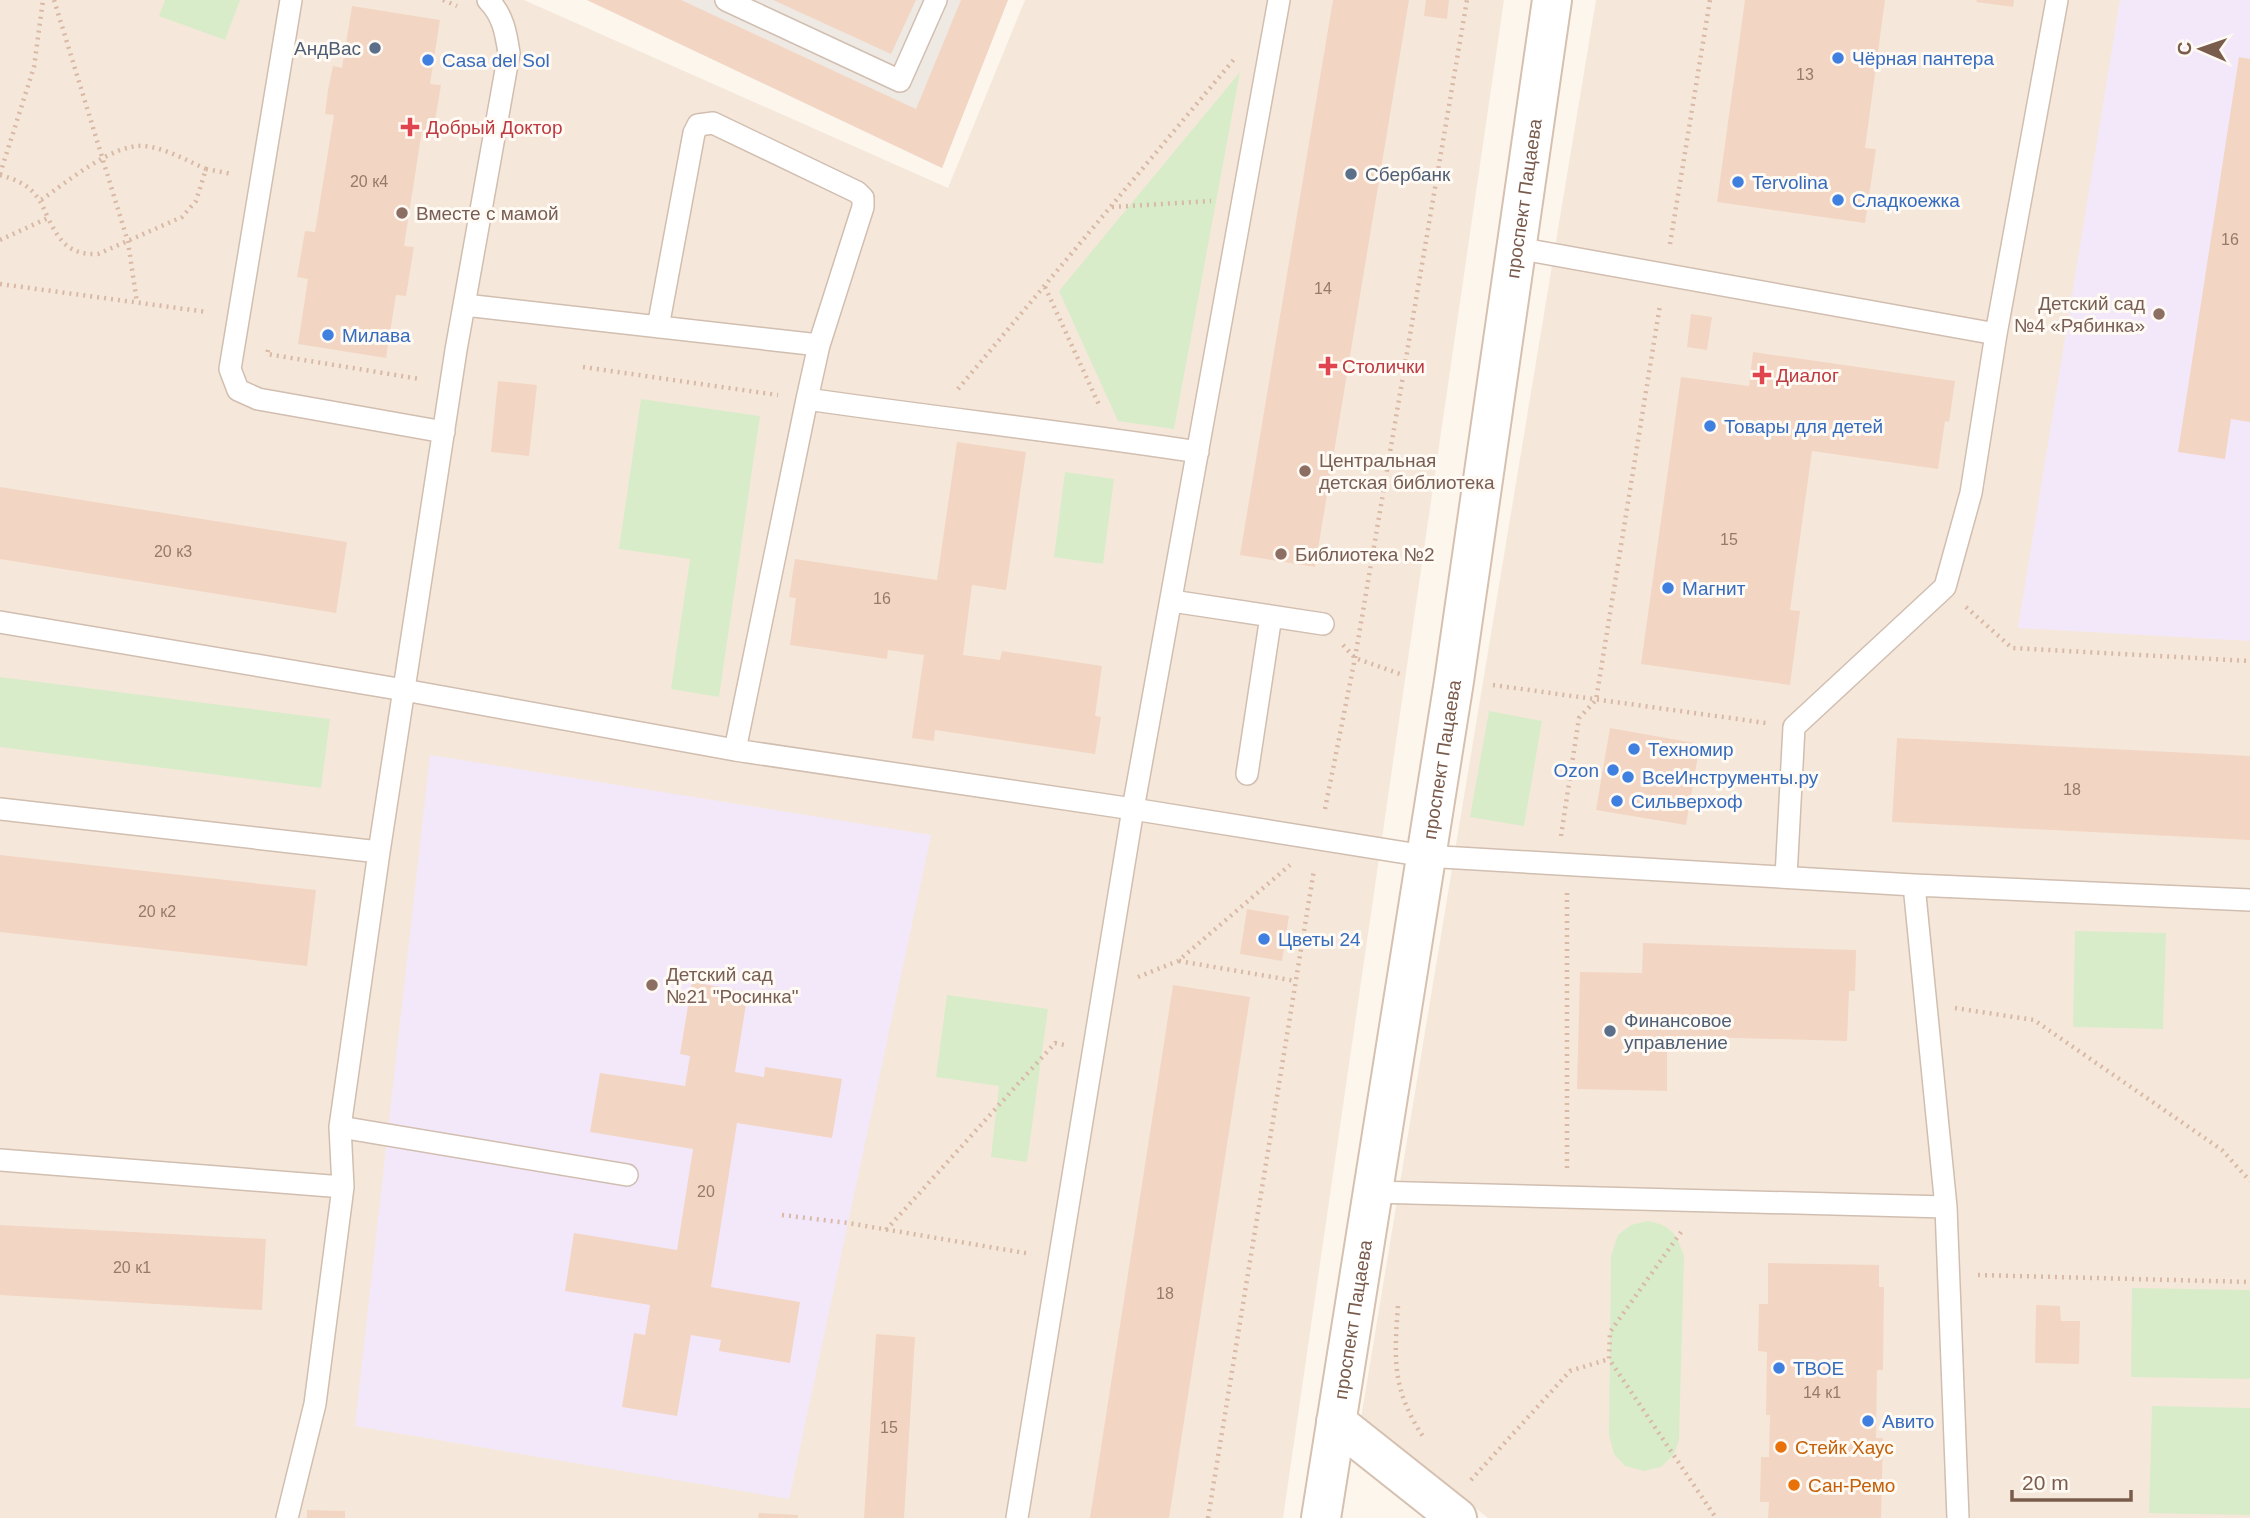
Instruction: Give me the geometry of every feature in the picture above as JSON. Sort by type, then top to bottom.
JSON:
[{"type":"main road","name":"проспект Пацаева","points":[[1321,1518],[1454,681],[1552,0]]},
{"type":"main road","points":[[1336,1422],[1462,1501]]},
{"type":"lane","points":[[291,0],[230,369],[238,390],[258,399],[444,432]]},
{"type":"lane","points":[[287,1518],[314,1404],[343,1187],[340,1127],[379,852],[444,432],[509,53],[505,27],[496,8],[488,0]]},
{"type":"lane","points":[[726,0],[900,80],[936,0]]},
{"type":"lane","points":[[1786,877],[1794,727],[1945,587],[1971,493],[1996,334],[2057,0]]},
{"type":"lane","points":[[1017,1518],[1133,809],[1279,3]]},
{"type":"lane","points":[[658,327],[694,132],[698,125],[713,123],[857,192],[863,198],[863,207],[819,345],[735,750]]},
{"type":"lane","points":[[1517,248],[1996,334]]},
{"type":"lane","points":[[465,305],[819,345]]},
{"type":"lane","points":[[807,399],[1198,452]]},
{"type":"lane","points":[[1172,601],[1324,624]]},
{"type":"lane","points":[[1248,774],[1271,616]]},
{"type":"lane","points":[[0,621],[735,750],[1133,809],[1425,856],[1914,885],[2250,900]]},
{"type":"lane","points":[[0,809],[379,852]]},
{"type":"lane","points":[[1914,885],[1946,1207],[1958,1518]]},
{"type":"lane","points":[[340,1127],[627,1175]]},
{"type":"lane","points":[[0,1160],[343,1187]]},
{"type":"lane","points":[[1372,1192],[1946,1207]]},
{"type":"path","points":[[41,200],[123,149],[143,146],[166,151],[205,169],[196,201],[182,217],[99,254],[84,254],[59,239],[41,200],[30,188],[19,180],[0,175],[34,67],[43,0]]},
{"type":"path","points":[[54,0],[128,242],[137,303]]},
{"type":"path","points":[[1355,658],[1467,0]]},
{"type":"path","points":[[1566,1196],[1567,896],[1561,834],[1579,718],[1596,700],[1710,0]]},
{"type":"path","points":[[934,418],[1279,3]]},
{"type":"path","points":[[1111,207],[1244,198]]},
{"type":"path","points":[[0,240],[48,218]]},
{"type":"path","points":[[0,284],[237,317]]},
{"type":"path","points":[[1045,287],[1115,439]]},
{"type":"path","points":[[269,341],[267,354],[428,380]]},
{"type":"path","points":[[583,367],[807,399]]},
{"type":"path","points":[[1945,587],[2012,648],[2250,661]]},
{"type":"path","points":[[1324,624],[1355,658],[1400,674]]},
{"type":"path","points":[[1482,683],[1794,727]]},
{"type":"path","points":[[1103,991],[1178,961],[1319,839]]},
{"type":"path","points":[[1178,961],[1296,981],[1208,1518]]},
{"type":"path","points":[[1926,1004],[2034,1020],[2222,1150],[2250,1181]]},
{"type":"path","points":[[886,1230],[1055,1043]]},
{"type":"path","points":[[1713,1202],[1677,1236],[1610,1332],[1609,1359],[1716,1518]]},
{"type":"path","points":[[782,1215],[1059,1259]]},
{"type":"path","points":[[1949,1275],[2250,1282]]},
{"type":"path","points":[[1462,1501],[1570,1371],[1609,1359]]},
{"type":"shaded area","points":[[0,0],[524,0],[948,188],[1025,0],[1504,0],[1283,1518],[0,1518]]},
{"type":"shaded area","points":[[587,0],[1008,0],[942,168]]},
{"type":"shaded area","points":[[1596,0],[2250,0],[2250,1518],[1488,1518],[1361,1418]]},
{"type":"shaded area","name":"Детский сад №4 «Рябинка»","points":[[2120,0],[2250,0],[2250,641],[2018,628]]},
{"type":"shaded area","name":"Детский сад №21 \"Росинка\"","points":[[430,755],[931,835],[789,1499],[355,1426]]},
{"type":"green space","points":[[165,0],[240,0],[225,40],[159,16]]},
{"type":"green space","points":[[1240,72],[1174,429],[1118,421],[1059,291]]},
{"type":"green space","points":[[641,399],[760,416],[719,697],[671,689],[690,559],[619,549]]},
{"type":"green space","points":[[1065,472],[1114,479],[1103,564],[1054,557]]},
{"type":"green space","points":[[0,677],[330,719],[321,788],[0,747]]},
{"type":"green space","points":[[1489,711],[1542,721],[1524,826],[1470,817]]},
{"type":"green space","points":[[2075,931],[2166,933],[2163,1029],[2073,1027]]},
{"type":"green space","points":[[947,995],[1048,1009],[1027,1162],[991,1157],[999,1086],[936,1077]]},
{"type":"green space","points":[[1648,1221],[1668,1228],[1684,1256],[1679,1440],[1674,1454],[1661,1467],[1644,1471],[1625,1466],[1614,1454],[1609,1435],[1611,1256],[1618,1235],[1631,1225]]},
{"type":"green space","points":[[2132,1288],[2250,1290],[2250,1379],[2131,1377]]},
{"type":"green space","points":[[2152,1406],[2250,1408],[2250,1515],[2149,1513]]},
{"type":"building","points":[[587,0],[681,0],[916,109],[961,0],[1008,0],[942,168]]},
{"type":"building","points":[[773,0],[916,0],[891,54]]},
{"type":"building","points":[[1333,0],[1409,0],[1315,567],[1240,555]]},
{"type":"building","points":[[1426,0],[1449,0],[1447,19],[1424,16]]},
{"type":"building","points":[[1745,0],[1885,0],[1865,148],[1876,149],[1865,223],[1717,202]]},
{"type":"building","points":[[2014,0],[2013,7],[1976,2]]},
{"type":"building","points":[[352,6],[440,20],[430,84],[441,85],[433,132],[422,130],[404,246],[414,247],[406,296],[396,295],[386,358],[298,344],[308,279],[297,277],[305,231],[315,232],[334,115],[325,114],[328,90],[333,66],[342,68]]},
{"type":"building","points":[[2239,57],[2250,59],[2250,422],[2231,419],[2225,459],[2178,452]]},
{"type":"building","points":[[1691,314],[1712,317],[1707,350],[1687,347]]},
{"type":"building","points":[[1753,352],[1955,381],[1949,422],[1945,421],[1938,469],[1812,451],[1790,610],[1800,611],[1790,685],[1641,664],[1681,377],[1749,386]]},
{"type":"building","points":[[498,381],[537,385],[529,456],[491,452]]},
{"type":"building","points":[[957,442],[1026,452],[1006,590],[972,585],[963,655],[1000,660],[1002,651],[1102,666],[1095,716],[1101,717],[1095,754],[935,730],[934,741],[912,738],[924,655],[888,650],[887,659],[790,645],[796,598],[789,597],[795,559],[937,580]]},
{"type":"building","points":[[0,487],[347,542],[336,613],[0,559]]},
{"type":"building","points":[[1610,728],[1700,744],[1686,825],[1596,810]]},
{"type":"building","points":[[1897,738],[2250,756],[2250,840],[1892,822]]},
{"type":"building","points":[[0,855],[316,890],[307,966],[0,932]]},
{"type":"building","name":"Цветы 24","points":[[1247,909],[1289,916],[1282,961],[1240,954]]},
{"type":"building","points":[[1643,943],[1856,950],[1855,991],[1849,991],[1847,1041],[1667,1036],[1667,1091],[1577,1089],[1580,972],[1642,973]]},
{"type":"building","points":[[692,982],[748,992],[735,1072],[764,1077],[765,1067],[842,1079],[832,1138],[737,1123],[711,1287],[800,1302],[790,1363],[719,1351],[721,1340],[691,1335],[677,1416],[622,1407],[634,1333],[645,1335],[650,1305],[565,1291],[574,1233],[677,1250],[693,1149],[590,1132],[600,1073],[685,1086],[690,1056],[680,1054]]},
{"type":"building","points":[[1173,985],[1250,997],[1169,1518],[1090,1518]]},
{"type":"building","points":[[0,1225],[266,1239],[262,1310],[0,1295]]},
{"type":"building","points":[[1768,1263],[1879,1265],[1879,1287],[1884,1287],[1883,1370],[1877,1370],[1876,1438],[1883,1438],[1881,1518],[1768,1518],[1769,1502],[1760,1502],[1761,1457],[1769,1457],[1770,1415],[1766,1415],[1767,1352],[1758,1351],[1759,1304],[1768,1304]]},
{"type":"building","points":[[2036,1305],[2060,1306],[2061,1321],[2080,1321],[2079,1364],[2035,1363]]},
{"type":"building","points":[[876,1334],[915,1337],[904,1518],[864,1518]]},
{"type":"building","points":[[307,1510],[345,1511],[345,1518],[307,1518]]},
{"type":"building","points":[[759,1513],[798,1515],[798,1518],[758,1518]]},
{"type":"place","name":"АндВас","points":[[375,48]]},
{"type":"place","name":"Чёрная пантера","points":[[1838,58]]},
{"type":"place","name":"Casa del Sol","points":[[428,60]]},
{"type":"place","name":"Добрый Доктор","points":[[410,127]]},
{"type":"place","name":"Сбербанк","points":[[1351,174]]},
{"type":"place","name":"Tervolina","points":[[1738,182]]},
{"type":"place","name":"Сладкоежка","points":[[1838,200]]},
{"type":"place","name":"Вместе с мамой","points":[[402,213]]},
{"type":"place","name":"Детский сад №4 «Рябинка»","points":[[2159,314]]},
{"type":"place","name":"Милава","points":[[328,335]]},
{"type":"place","name":"Столички","points":[[1328,366]]},
{"type":"place","name":"Диалог","points":[[1762,375]]},
{"type":"place","name":"Товары для детей","points":[[1710,426]]},
{"type":"place","name":"Центральная детская библиотека","points":[[1305,471]]},
{"type":"place","name":"Библиотека №2","points":[[1281,554]]},
{"type":"place","name":"Магнит","points":[[1668,588]]},
{"type":"place","name":"Техномир","points":[[1634,749]]},
{"type":"place","name":"Ozon","points":[[1613,770]]},
{"type":"place","name":"ВсеИнструменты.ру","points":[[1628,777]]},
{"type":"place","name":"Сильверхоф","points":[[1617,801]]},
{"type":"place","name":"Цветы 24","points":[[1264,939]]},
{"type":"place","name":"Детский сад №21 \"Росинка\"","points":[[652,985]]},
{"type":"place","name":"Финансовое управление","points":[[1610,1031]]},
{"type":"place","name":"ТВОЕ","points":[[1779,1368]]},
{"type":"place","name":"Авито","points":[[1868,1421]]},
{"type":"place","name":"Стейк Хаус","points":[[1781,1447]]},
{"type":"place","name":"Сан-Ремо","points":[[1794,1485]]}]
